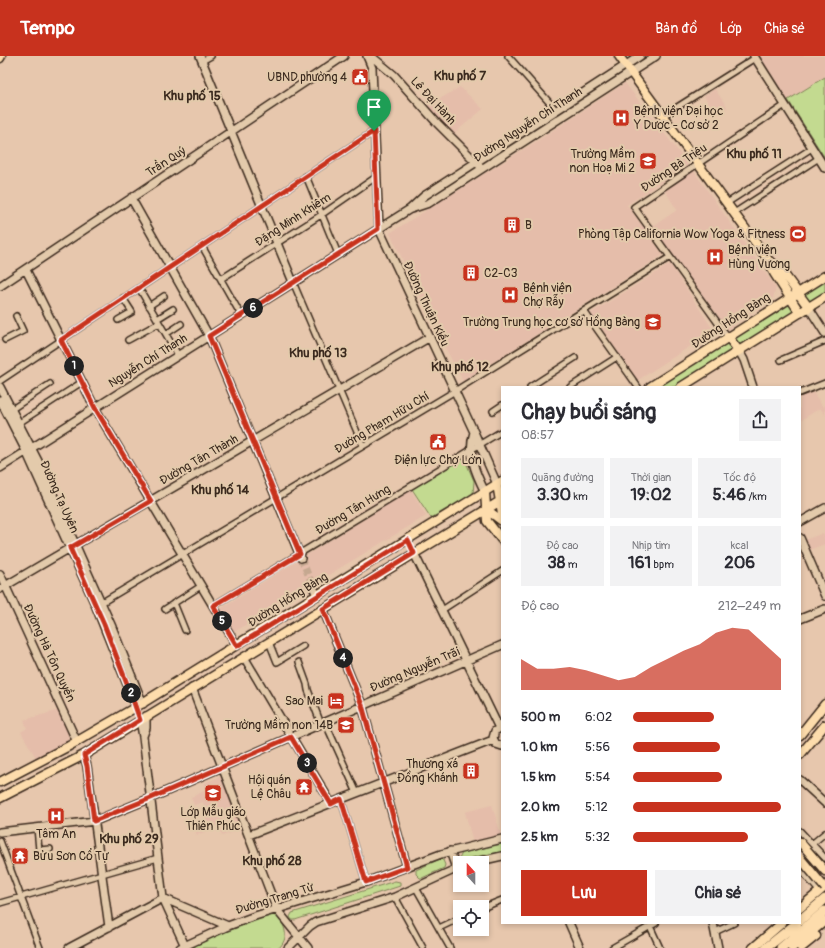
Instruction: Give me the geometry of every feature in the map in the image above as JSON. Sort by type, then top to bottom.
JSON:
[{"type":"highway","points":[[801,919],[825,899]]},
{"type":"highway","points":[[781,948],[825,911]]},
{"type":"highway","points":[[766,948],[795,924]]},
{"type":"main road","points":[[619,56],[769,261],[774,273],[800,313]]},
{"type":"main road","points":[[769,261],[778,266],[808,308]]},
{"type":"main road","name":"Đường Hồng Bàng","points":[[652,386],[825,276]]},
{"type":"main road","points":[[779,305],[782,285]]},
{"type":"main road","points":[[684,386],[825,297]]},
{"type":"main road","points":[[728,337],[739,351]]},
{"type":"main road","points":[[499,483],[501,502]]},
{"type":"main road","name":"Đường Hồng Bàng","points":[[0,782],[77,742],[188,676],[499,483]]},
{"type":"main road","points":[[485,492],[487,521],[501,539]]},
{"type":"main road","name":"Đường Hồng Bàng","points":[[0,798],[84,755],[414,553],[501,502]]},
{"type":"main road","points":[[486,510],[501,520]]},
{"type":"main road","points":[[408,540],[414,553]]},
{"type":"main road","points":[[317,596],[323,609]]},
{"type":"main road","points":[[237,646],[244,657]]},
{"type":"main road","points":[[188,676],[192,688]]},
{"type":"main road","points":[[801,734],[825,704]]},
{"type":"main road","points":[[139,705],[143,718]]},
{"type":"main road","points":[[801,754],[825,725]]},
{"type":"main road","points":[[77,742],[84,755]]},
{"type":"main road","points":[[801,843],[825,871]]},
{"type":"main road","points":[[801,859],[823,889],[801,907]]},
{"type":"main road","points":[[792,948],[825,921]]},
{"type":"main road","points":[[753,948],[781,924]]},
{"type":"main road","points":[[801,948],[825,927]]},
{"type":"street","points":[[211,56],[201,58],[293,282],[363,446]]},
{"type":"street","name":"Trần Quý","points":[[0,286],[344,56]]},
{"type":"street","points":[[367,56],[372,68],[378,229]]},
{"type":"street","name":"Lê Đại Hành","points":[[371,56],[394,75],[437,124],[482,168]]},
{"type":"street","points":[[508,56],[562,117]]},
{"type":"street","points":[[471,176],[466,169],[556,110],[628,69],[640,56]]},
{"type":"street","name":"Đường Nguyễn Chí Thanh","points":[[410,209],[429,203],[562,117],[628,69],[656,56]]},
{"type":"street","points":[[663,116],[755,57],[825,168]]},
{"type":"street","name":"Đường Bà Triệu","points":[[670,257],[634,207],[785,105]]},
{"type":"street","points":[[536,124],[540,131]]},
{"type":"street","points":[[0,381],[374,131]]},
{"type":"street","points":[[727,203],[812,148]]},
{"type":"street","points":[[734,213],[819,158]]},
{"type":"street","name":"Đường Nguyễn Chí Thanh","points":[[378,229],[410,209],[424,196],[466,169]]},
{"type":"street","points":[[306,176],[338,254]]},
{"type":"street","name":"Đặng Minh Khiêm","points":[[221,279],[321,215],[376,177]]},
{"type":"street","points":[[131,198],[209,336],[301,556]]},
{"type":"street","name":"Nguyễn Chí Thanh","points":[[29,450],[378,229]]},
{"type":"street","name":"Đường Thuận Kiều","points":[[378,229],[499,483]]},
{"type":"street","points":[[202,246],[241,315]]},
{"type":"street","points":[[670,257],[728,337]]},
{"type":"street","name":"Đường Phạm Hữu Chí","points":[[99,604],[455,391],[670,257]]},
{"type":"street","points":[[26,270],[95,408],[237,646]]},
{"type":"street","points":[[139,288],[178,355]]},
{"type":"street","points":[[149,306],[164,296]]},
{"type":"street","points":[[118,320],[132,312],[124,298]]},
{"type":"street","points":[[808,308],[825,333]]},
{"type":"street","points":[[128,340],[158,321],[173,309]]},
{"type":"street","points":[[584,311],[637,386]]},
{"type":"street","points":[[4,340],[23,330],[16,316]]},
{"type":"street","points":[[166,334],[181,324]]},
{"type":"street","name":"Đường Tân Thành","points":[[3,587],[430,337]]},
{"type":"street","points":[[781,360],[825,341]]},
{"type":"street","points":[[739,351],[744,360],[752,386]]},
{"type":"street","points":[[572,386],[617,357]]},
{"type":"street","points":[[532,386],[575,358]]},
{"type":"street","points":[[19,423],[82,382]]},
{"type":"street","points":[[538,382],[540,386]]},
{"type":"street","points":[[12,409],[50,384]]},
{"type":"street","points":[[801,393],[825,384]]},
{"type":"street","points":[[0,387],[19,423],[29,450]]},
{"type":"street","points":[[0,400],[29,450]]},
{"type":"street","points":[[493,411],[501,406]]},
{"type":"street","points":[[474,432],[471,450],[473,466],[485,492]]},
{"type":"street","name":"Đường Tân Hưng","points":[[213,606],[301,556],[501,432]]},
{"type":"street","points":[[0,468],[29,450]]},
{"type":"street","name":"Đường Tạ Uyên","points":[[29,450],[99,604],[139,705]]},
{"type":"street","points":[[801,522],[810,518],[825,508]]},
{"type":"street","points":[[801,540],[825,596]]},
{"type":"street","points":[[414,553],[501,728],[494,733],[493,740]]},
{"type":"street","points":[[442,610],[501,572]]},
{"type":"street","name":"Đường Hà Tôn Quyền","points":[[0,574],[3,587],[77,742]]},
{"type":"street","points":[[312,584],[317,596]]},
{"type":"street","points":[[165,608],[201,586]]},
{"type":"street","points":[[174,603],[185,630]]},
{"type":"street","points":[[323,609],[362,705],[407,867]]},
{"type":"street","points":[[801,619],[825,609]]},
{"type":"street","points":[[269,642],[277,662],[303,646]]},
{"type":"street","name":"Đường Nguyễn Trãi","points":[[0,832],[94,821],[223,767],[501,645]]},
{"type":"street","points":[[244,657],[331,804]]},
{"type":"street","points":[[299,662],[308,684],[308,690],[357,793]]},
{"type":"street","points":[[192,688],[277,910],[308,948]]},
{"type":"street","points":[[143,718],[143,737],[163,898],[184,947],[228,926]]},
{"type":"street","points":[[249,835],[493,740]]},
{"type":"street","points":[[493,740],[496,744],[501,746]]},
{"type":"street","points":[[84,755],[87,766],[109,927]]},
{"type":"street","points":[[801,781],[825,803]]},
{"type":"street","points":[[341,799],[366,882]]},
{"type":"street","points":[[37,828],[39,850],[50,849]]},
{"type":"street","points":[[801,832],[825,858]]},
{"type":"street","points":[[812,844],[825,833]]},
{"type":"street","name":"Đường Trang Tử","points":[[163,898],[228,926],[255,916],[366,882],[450,851],[501,839]]},
{"type":"street","points":[[0,841],[40,948]]},
{"type":"street","points":[[450,851],[453,857]]},
{"type":"street","points":[[489,859],[501,856]]},
{"type":"street","points":[[0,903],[158,858]]},
{"type":"street","points":[[288,948],[299,936],[316,922],[395,897],[453,870]]},
{"type":"street","points":[[801,870],[823,889]]},
{"type":"street","points":[[416,888],[450,948]]},
{"type":"street","points":[[395,897],[423,948]]},
{"type":"street","points":[[69,948],[163,898]]},
{"type":"street","points":[[489,905],[501,900]]},
{"type":"street","points":[[439,928],[453,921]]},
{"type":"street","points":[[569,924],[580,948]]},
{"type":"street","points":[[612,948],[654,924]]},
{"type":"street","points":[[713,924],[718,948]]},
{"type":"street","points":[[715,932],[732,924]]},
{"type":"street","points":[[650,926],[660,948]]},
{"type":"shaded area","points":[[760,56],[825,56],[825,77],[788,100]]},
{"type":"shaded area","name":"Bệnh viện Chợ Rẫy","points":[[625,83],[688,164],[627,205],[663,255],[463,381],[438,334],[390,233],[540,139]]},
{"type":"shaded area","points":[[460,87],[483,109],[451,136],[426,107]]},
{"type":"shaded area","points":[[715,89],[727,107],[716,115],[704,96]]},
{"type":"shaded area","name":"Bệnh viện Hùng Vương","points":[[693,170],[776,288],[773,298],[728,329],[652,227],[677,210],[664,189]]},
{"type":"shaded area","name":"Trường Trung học cơ sở Hồng Bàng","points":[[670,264],[714,331],[638,380],[591,313]]},
{"type":"shaded area","points":[[813,392],[823,407],[825,405],[825,415],[820,408],[801,420],[801,397]]},
{"type":"shaded area","points":[[411,490],[426,516],[234,632],[220,609]]},
{"type":"shaded area","points":[[823,533],[825,544],[809,550],[805,540]]},
{"type":"shaded area","points":[[59,710],[74,738],[36,758],[21,732],[27,728],[24,720]]},
{"type":"shaded area","points":[[219,777],[223,779],[241,829],[222,836],[218,826],[197,835],[192,824],[206,819],[202,810],[205,808],[203,802],[194,805],[191,797],[207,790],[204,783]]},
{"type":"shaded area","points":[[492,805],[501,835],[473,843],[465,812]]},
{"type":"green space","points":[[825,77],[825,158],[788,100]]},
{"type":"green space","points":[[825,280],[825,294],[810,304],[803,294]]},
{"type":"green space","points":[[790,304],[795,312],[677,386],[659,386]]},
{"type":"green space","points":[[462,459],[465,460],[474,481],[473,494],[431,518],[412,489]]},
{"type":"green space","points":[[501,844],[501,852],[485,856],[460,856],[462,853]]},
{"type":"green space","points":[[440,859],[443,860],[445,865],[444,868],[422,878],[416,874],[416,870]]},
{"type":"green space","points":[[395,881],[400,882],[400,886],[295,920],[292,920],[290,917],[292,913]]},
{"type":"green space","points":[[270,915],[277,916],[283,924],[285,936],[279,948],[193,948],[200,942]]},
{"type":"tunnel","points":[[301,558],[312,584]]},
{"type":"place","name":"UBND phường 4","points":[[360,77]]},
{"type":"place","name":"Bệnh viện Đại học Y Dược - Cơ sở 2","points":[[621,118]]},
{"type":"place","name":"Trường Mầm non Hoạ Mi 2","points":[[648,161]]},
{"type":"place","name":"B","points":[[512,225]]},
{"type":"place","name":"Phòng Tập California Wow Yoga & Fitness","points":[[798,234]]},
{"type":"place","name":"Bệnh viện Hùng Vương","points":[[715,257]]},
{"type":"place","name":"C2-C3","points":[[471,273]]},
{"type":"place","name":"Bệnh viện Chợ Rẫy","points":[[510,295]]},
{"type":"place","name":"Trường Trung học cơ sở Hồng Bàng","points":[[653,322]]},
{"type":"place","name":"Điện lực Chợ Lớn","points":[[438,442]]},
{"type":"place","name":"Sao Mai","points":[[336,701]]},
{"type":"place","name":"Trường Mầm non 14B","points":[[346,725]]},
{"type":"place","name":"Thương xá Đồng Khánh","points":[[471,771]]},
{"type":"place","name":"Hội quán Lệ Châu","points":[[304,787]]},
{"type":"place","name":"Lớp Mẫu giáo Thiên Phúc","points":[[213,793]]},
{"type":"place","name":"Tâm An","points":[[56,816]]},
{"type":"place","name":"Bửu Sơn Cổ Tự","points":[[20,856]]},
{"type":"district","name":"Khu phố 7","points":[[460,76]]},
{"type":"district","name":"Khu phố 15","points":[[192,96]]},
{"type":"district","name":"Khu phố 11","points":[[754,154]]},
{"type":"district","name":"Khu phố 13","points":[[318,353]]},
{"type":"district","name":"Khu phố 12","points":[[460,367]]},
{"type":"district","name":"Khu phố 14","points":[[220,490]]},
{"type":"district","name":"Khu phố 29","points":[[129,839]]},
{"type":"district","name":"Khu phố 28","points":[[272,861]]},
{"type":"route","points":[[374,131],[378,229],[209,336],[300,554],[213,606],[237,646],[408,540],[414,553],[323,609],[362,705],[407,867],[366,882],[341,799],[331,804],[291,737],[151,798],[94,821],[87,766],[84,755],[140,720],[104,624],[70,548],[151,501],[95,408],[61,340],[374,131]]}]
